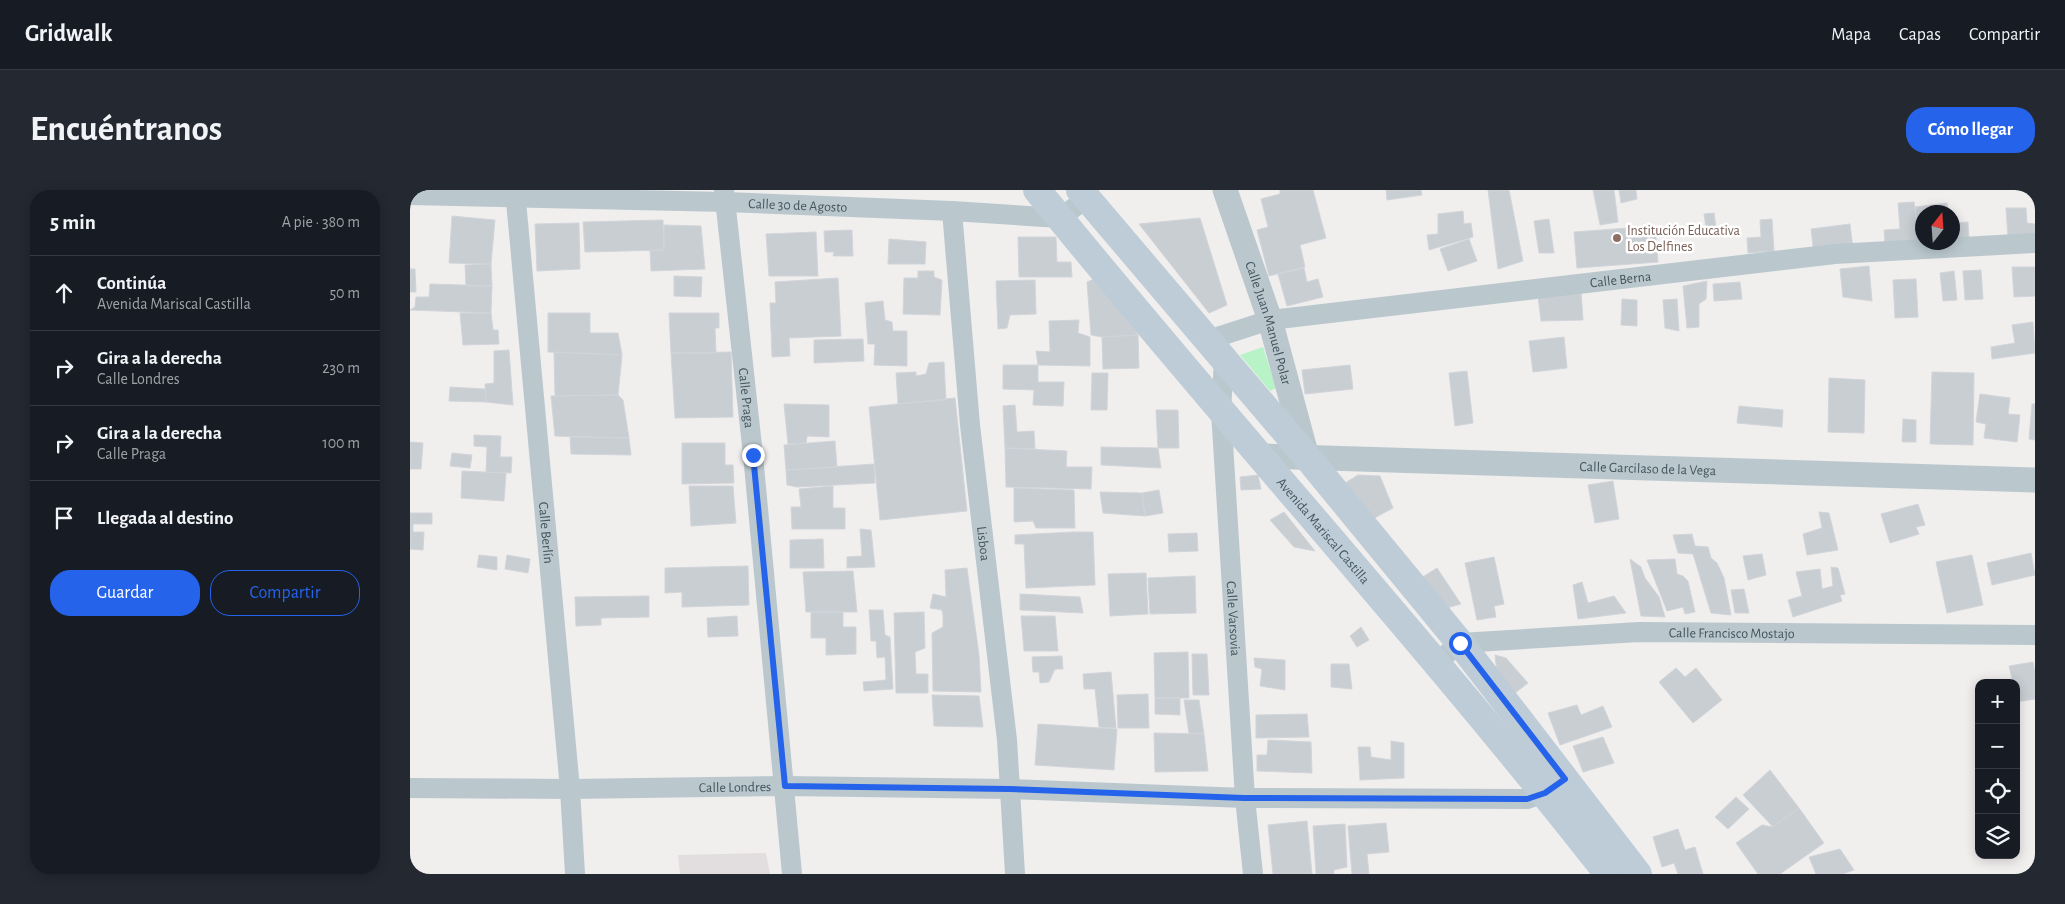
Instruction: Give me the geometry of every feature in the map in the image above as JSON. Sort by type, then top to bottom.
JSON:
[{"type":"main road","name":"Avenida Mariscal Castilla","points":[[1037,190],[1221,411],[1437,662],[1638,874]]},
{"type":"main road","name":"Avenida Mariscal Castilla","points":[[1084,194],[1307,457],[1460,643],[1555,786],[1608,874]]},
{"type":"street","name":"Calle Juan Manuel Polar","points":[[1225,190],[1270,320],[1307,457]]},
{"type":"street","name":"Calle Berlín","points":[[516,194],[570,789],[575,874]]},
{"type":"street","points":[[1060,218],[1084,194]]},
{"type":"street","name":"Calle 30 de Agosto","points":[[410,195],[725,196],[1060,218]]},
{"type":"street","name":"Calle Praga","points":[[725,196],[753,455],[792,874]]},
{"type":"street","name":"Lisboa","points":[[952,212],[970,425],[1006,730],[1015,874]]},
{"type":"street","name":"Calle Berna","points":[[1216,350],[1270,320],[1835,254],[2035,243]]},
{"type":"street","name":"Calle Varsovia","points":[[1216,350],[1244,798],[1253,874]]},
{"type":"street","name":"Calle Garcilaso de la Vega","points":[[1260,456],[2035,480]]},
{"type":"street","name":"Calle Francisco Mostajo","points":[[1460,643],[1639,632],[2035,635]]},
{"type":"street","points":[[1437,662],[1460,643]]},
{"type":"street","name":"Calle Londres","points":[[410,788],[570,789],[785,786],[1009,789],[1244,798],[1527,799],[1555,786]]},
{"type":"shaded area","points":[[766,853],[770,874],[680,874],[678,855]]},
{"type":"green space","points":[[1263,347],[1276,388],[1270,391],[1240,355]]},
{"type":"building","points":[[1280,190],[1313,190],[1326,238],[1300,245],[1305,267],[1269,276],[1257,230],[1268,227],[1261,199],[1280,194]]},
{"type":"building","points":[[1386,190],[1421,190],[1422,195],[1387,200]]},
{"type":"building","points":[[1488,190],[1509,190],[1523,261],[1498,269]]},
{"type":"building","points":[[1593,190],[1614,190],[1618,222],[1600,225]]},
{"type":"building","points":[[1619,190],[1636,190],[1637,199],[1621,203]]},
{"type":"building","points":[[1914,202],[1915,240],[1885,244],[1884,230],[1900,229],[1898,203]]},
{"type":"building","points":[[1947,203],[1947,205],[1931,205]]},
{"type":"building","points":[[2006,208],[2026,208],[2027,223],[2035,224],[2035,238],[2008,238]]},
{"type":"building","points":[[1463,211],[1464,224],[1471,223],[1473,237],[1429,250],[1427,235],[1438,234],[1438,214]]},
{"type":"building","points":[[1714,213],[1717,233],[1707,234],[1704,214]]},
{"type":"building","points":[[452,216],[495,220],[491,264],[449,263]]},
{"type":"building","points":[[1200,218],[1227,305],[1209,313],[1139,224]]},
{"type":"building","points":[[1549,219],[1554,253],[1539,253],[1534,221]]},
{"type":"building","points":[[1772,219],[1774,251],[1748,253],[1747,238],[1761,237],[1760,220]]},
{"type":"building","points":[[663,220],[664,250],[585,252],[583,222]]},
{"type":"building","points":[[1960,222],[1968,222],[1969,239],[1960,240]]},
{"type":"building","points":[[579,223],[580,269],[537,271],[535,224]]},
{"type":"building","points":[[1850,224],[1853,249],[1814,254],[1811,229]]},
{"type":"building","points":[[664,225],[701,226],[705,269],[651,271],[650,250],[664,250]]},
{"type":"building","points":[[1655,226],[1658,262],[1577,268],[1574,232]]},
{"type":"building","points":[[852,230],[853,256],[833,256],[834,252],[825,252],[824,231]]},
{"type":"building","points":[[816,232],[818,276],[769,276],[766,234]]},
{"type":"building","points":[[1018,237],[1056,237],[1057,262],[1071,262],[1072,277],[1019,277]]},
{"type":"building","points":[[889,239],[926,242],[925,264],[888,264]]},
{"type":"building","points":[[1469,239],[1477,261],[1448,271],[1440,249]]},
{"type":"building","points":[[491,264],[492,286],[466,286],[465,265]]},
{"type":"building","points":[[1869,266],[1872,301],[1843,297],[1840,269]]},
{"type":"building","points":[[2012,267],[2035,267],[2035,296],[2014,297]]},
{"type":"building","points":[[1304,268],[1307,282],[1318,279],[1323,297],[1287,306],[1278,274]]},
{"type":"building","points":[[410,269],[415,269],[416,292],[410,292]]},
{"type":"building","points":[[1981,270],[1983,299],[1965,300],[1963,271]]},
{"type":"building","points":[[918,271],[934,271],[934,277],[942,280],[940,315],[903,314],[904,278],[918,278]]},
{"type":"building","points":[[1954,271],[1957,300],[1943,301],[1940,273]]},
{"type":"building","points":[[674,276],[702,277],[701,297],[674,296]]},
{"type":"building","points":[[1099,277],[1138,335],[1102,337],[1091,335],[1087,282]]},
{"type":"building","points":[[838,278],[841,336],[789,338],[790,356],[772,357],[770,303],[776,303],[775,282]]},
{"type":"building","points":[[1916,279],[1918,317],[1895,318],[1893,280]]},
{"type":"building","points":[[1035,280],[1036,314],[1010,315],[1007,328],[998,329],[996,281]]},
{"type":"building","points":[[1707,281],[1706,299],[1699,304],[1699,327],[1687,328],[1683,286]]},
{"type":"building","points":[[1740,282],[1742,299],[1714,301],[1713,284]]},
{"type":"building","points":[[430,284],[492,286],[491,313],[410,310],[415,307],[416,297],[429,297]]},
{"type":"building","points":[[1581,292],[1583,320],[1541,321],[1538,296]]},
{"type":"building","points":[[1622,299],[1637,300],[1637,326],[1621,325]]},
{"type":"building","points":[[1677,299],[1679,331],[1665,328],[1663,300]]},
{"type":"building","points":[[883,301],[885,320],[892,322],[893,331],[907,331],[907,366],[874,365],[875,344],[868,344],[865,303]]},
{"type":"building","points":[[460,313],[491,313],[493,330],[498,330],[499,344],[463,345]]},
{"type":"building","points":[[548,313],[590,313],[590,333],[618,333],[622,355],[548,352]]},
{"type":"building","points":[[669,313],[719,313],[719,328],[715,328],[716,353],[671,353]]},
{"type":"building","points":[[1079,320],[1078,333],[1090,337],[1090,366],[1038,365],[1036,351],[1050,352],[1049,321]]},
{"type":"building","points":[[2033,322],[2035,353],[1992,359],[1991,347],[2015,343],[2012,325]]},
{"type":"building","points":[[1138,335],[1139,368],[1103,369],[1102,337]]},
{"type":"building","points":[[1564,337],[1567,368],[1533,372],[1529,341]]},
{"type":"building","points":[[863,339],[864,361],[814,363],[814,340]]},
{"type":"building","points":[[509,350],[513,405],[486,402],[485,384],[494,383],[494,351]]},
{"type":"building","points":[[554,352],[622,355],[618,395],[555,396]]},
{"type":"building","points":[[731,352],[733,417],[675,418],[671,353]]},
{"type":"building","points":[[944,362],[946,400],[898,404],[896,373],[916,372],[916,376],[926,374],[929,363]]},
{"type":"building","points":[[1003,365],[1038,365],[1038,382],[1064,382],[1063,406],[1033,405],[1034,390],[1003,389]]},
{"type":"building","points":[[1350,365],[1353,389],[1305,394],[1302,370]]},
{"type":"building","points":[[1467,371],[1473,423],[1455,426],[1449,373]]},
{"type":"building","points":[[1932,372],[1974,373],[1973,445],[1930,444]]},
{"type":"building","points":[[1092,373],[1108,373],[1107,410],[1091,410]]},
{"type":"building","points":[[1829,378],[1865,380],[1864,433],[1828,432]]},
{"type":"building","points":[[450,387],[485,389],[486,402],[449,401]]},
{"type":"building","points":[[1980,394],[2010,398],[2008,414],[2020,415],[2017,442],[1984,438],[1986,424],[1976,422]]},
{"type":"building","points":[[618,395],[623,400],[629,438],[555,436],[551,396]]},
{"type":"building","points":[[955,398],[967,511],[880,520],[869,407]]},
{"type":"building","points":[[784,404],[829,405],[829,437],[807,436],[806,443],[788,444]]},
{"type":"building","points":[[2032,404],[2035,404],[2035,440],[2029,439]]},
{"type":"building","points":[[1015,405],[1017,432],[1034,431],[1035,449],[1005,448],[1003,406]]},
{"type":"building","points":[[1739,406],[1783,410],[1782,427],[1737,423]]},
{"type":"building","points":[[1156,410],[1178,410],[1179,448],[1158,448]]},
{"type":"building","points":[[1903,419],[1916,420],[1916,442],[1902,442]]},
{"type":"building","points":[[474,435],[501,436],[500,457],[512,457],[511,473],[486,472],[487,447],[474,446]]},
{"type":"building","points":[[570,437],[629,438],[631,455],[571,454]]},
{"type":"building","points":[[835,441],[837,467],[786,470],[784,445]]},
{"type":"building","points":[[410,442],[423,443],[421,469],[410,469]]},
{"type":"building","points":[[682,443],[725,443],[725,465],[733,465],[734,483],[682,484]]},
{"type":"building","points":[[1101,447],[1158,448],[1161,468],[1101,465]]},
{"type":"building","points":[[1005,448],[1067,451],[1066,467],[1092,467],[1091,489],[1006,487]]},
{"type":"building","points":[[452,453],[472,455],[470,468],[450,466]]},
{"type":"building","points":[[874,464],[875,483],[797,487],[787,485],[786,470]]},
{"type":"building","points":[[462,471],[506,473],[504,501],[461,498]]},
{"type":"building","points":[[1258,475],[1261,489],[1241,490],[1240,477]]},
{"type":"building","points":[[1358,475],[1380,476],[1393,508],[1371,520],[1345,483]]},
{"type":"building","points":[[1613,481],[1619,519],[1595,523],[1588,485]]},
{"type":"building","points":[[689,486],[733,486],[736,523],[691,526]]},
{"type":"building","points":[[833,486],[833,508],[845,508],[845,529],[792,529],[791,507],[801,507],[799,489]]},
{"type":"building","points":[[1014,488],[1074,490],[1075,528],[1036,528],[1033,521],[1014,522]]},
{"type":"building","points":[[1159,490],[1163,513],[1145,516],[1142,493]]},
{"type":"building","points":[[1100,492],[1142,493],[1145,516],[1103,513]]},
{"type":"building","points":[[1918,504],[1925,525],[1916,527],[1919,534],[1890,543],[1881,514]]},
{"type":"building","points":[[1284,512],[1315,551],[1294,547],[1270,520]]},
{"type":"building","points":[[1819,512],[1829,513],[1838,550],[1807,555],[1803,534],[1822,528]]},
{"type":"building","points":[[410,513],[432,513],[432,524],[413,524],[413,532],[424,532],[423,550],[410,549]]},
{"type":"building","points":[[860,529],[871,530],[875,567],[847,568],[847,557],[862,556]]},
{"type":"building","points":[[1093,532],[1095,585],[1026,588],[1024,544],[1015,544],[1015,535]]},
{"type":"building","points":[[1197,533],[1198,551],[1169,552],[1168,534]]},
{"type":"building","points":[[1692,534],[1695,546],[1708,547],[1711,558],[1717,563],[1724,578],[1731,615],[1711,613],[1693,554],[1678,553],[1673,535]]},
{"type":"building","points":[[823,539],[824,568],[790,568],[790,540]]},
{"type":"building","points":[[2031,553],[2035,575],[1992,585],[1987,563]]},
{"type":"building","points":[[1762,554],[1766,575],[1748,580],[1743,556]]},
{"type":"building","points":[[479,555],[497,557],[497,570],[477,567]]},
{"type":"building","points":[[507,555],[530,559],[528,573],[505,569]]},
{"type":"building","points":[[1972,555],[1983,605],[1947,613],[1936,562]]},
{"type":"building","points":[[1494,557],[1504,604],[1494,606],[1496,617],[1477,620],[1465,563]]},
{"type":"building","points":[[1630,559],[1641,567],[1645,578],[1659,597],[1665,617],[1641,616]]},
{"type":"building","points":[[1675,559],[1677,574],[1683,576],[1688,581],[1695,612],[1685,614],[1683,607],[1667,611],[1647,560]]},
{"type":"building","points":[[748,566],[749,605],[682,607],[682,592],[665,593],[665,568]]},
{"type":"building","points":[[1831,567],[1838,568],[1845,594],[1840,595],[1842,601],[1793,617],[1788,600],[1802,596],[1796,572],[1820,569],[1822,589],[1833,586]]},
{"type":"building","points":[[967,568],[979,655],[981,692],[933,691],[932,633],[943,627],[943,615],[942,610],[930,608],[933,594],[946,597],[945,570]]},
{"type":"building","points":[[1437,568],[1461,604],[1443,609],[1421,578]]},
{"type":"building","points":[[853,571],[857,612],[806,612],[803,572]]},
{"type":"building","points":[[1146,573],[1148,614],[1110,616],[1108,574]]},
{"type":"building","points":[[1195,576],[1196,613],[1150,614],[1148,578]]},
{"type":"building","points":[[1582,582],[1588,603],[1614,596],[1626,613],[1578,619],[1573,585]]},
{"type":"building","points":[[1744,589],[1749,613],[1735,613],[1731,590]]},
{"type":"building","points":[[1020,594],[1080,597],[1083,613],[1020,610]]},
{"type":"building","points":[[649,596],[649,617],[601,618],[601,625],[576,626],[575,597]]},
{"type":"building","points":[[869,610],[883,610],[885,635],[890,637],[893,689],[864,691],[863,682],[886,680],[885,657],[877,658],[876,641],[871,641]]},
{"type":"building","points":[[811,612],[843,612],[843,627],[856,627],[856,654],[826,655],[826,638],[811,638]]},
{"type":"building","points":[[924,612],[925,648],[915,652],[916,674],[928,674],[928,693],[896,693],[894,613]]},
{"type":"building","points":[[737,616],[738,636],[708,637],[707,618]]},
{"type":"building","points":[[1021,616],[1055,616],[1058,651],[1024,651]]},
{"type":"building","points":[[1361,627],[1369,640],[1357,647],[1350,636]]},
{"type":"building","points":[[1188,652],[1189,698],[1155,698],[1154,653]]},
{"type":"building","points":[[1192,654],[1207,654],[1209,695],[1193,695]]},
{"type":"building","points":[[1495,655],[1506,658],[1528,683],[1515,693],[1497,671]]},
{"type":"building","points":[[1062,656],[1063,669],[1055,669],[1049,682],[1040,683],[1039,672],[1033,672],[1032,657]]},
{"type":"building","points":[[1254,658],[1285,660],[1285,690],[1260,686],[1262,669],[1255,667]]},
{"type":"building","points":[[2033,662],[2035,699],[2020,701],[2020,679],[2012,679],[2009,666]]},
{"type":"building","points":[[1331,664],[1349,664],[1352,689],[1331,687]]},
{"type":"building","points":[[1676,668],[1685,677],[1696,668],[1722,700],[1693,723],[1659,682]]},
{"type":"building","points":[[1111,672],[1116,728],[1099,727],[1095,689],[1084,689],[1083,674]]},
{"type":"building","points":[[1148,694],[1149,728],[1118,728],[1117,695]]},
{"type":"building","points":[[932,695],[979,696],[983,727],[934,726]]},
{"type":"building","points":[[1155,698],[1180,698],[1180,715],[1155,714]]},
{"type":"building","points":[[1184,700],[1199,700],[1204,734],[1189,733]]},
{"type":"building","points":[[1577,705],[1581,715],[1603,706],[1612,727],[1560,745],[1548,713]]},
{"type":"building","points":[[1307,714],[1309,737],[1256,738],[1256,715]]},
{"type":"building","points":[[1038,724],[1117,729],[1114,770],[1035,765]]},
{"type":"building","points":[[1154,733],[1204,734],[1208,771],[1155,772]]},
{"type":"building","points":[[1603,737],[1614,763],[1583,772],[1573,746]]},
{"type":"building","points":[[1268,740],[1311,742],[1312,773],[1257,771],[1257,755],[1267,755]]},
{"type":"building","points":[[1391,741],[1404,743],[1404,778],[1360,780],[1358,747],[1370,747],[1371,757],[1391,760]]},
{"type":"building","points":[[1770,770],[1799,808],[1773,827],[1743,795]]},
{"type":"building","points":[[1736,797],[1749,809],[1728,829],[1715,817]]},
{"type":"building","points":[[1799,808],[1824,843],[1780,874],[1758,874],[1736,843],[1762,825],[1773,827]]},
{"type":"building","points":[[1307,821],[1312,874],[1273,874],[1268,825]]},
{"type":"building","points":[[1386,823],[1389,852],[1367,854],[1369,874],[1352,874],[1348,826]]},
{"type":"building","points":[[1345,824],[1347,867],[1334,870],[1334,874],[1316,874],[1313,826]]},
{"type":"building","points":[[1678,829],[1685,850],[1695,847],[1703,874],[1678,874],[1674,863],[1662,867],[1653,837]]},
{"type":"building","points":[[1840,849],[1854,870],[1843,874],[1816,874],[1809,857]]},
{"type":"place","name":"Institución Educativa Los Delfines","points":[[1617,238]]},
{"type":"route","points":[[753,455],[785,786],[1009,789],[1244,798],[1527,799],[1545,793],[1565,779],[1460,643]]}]
